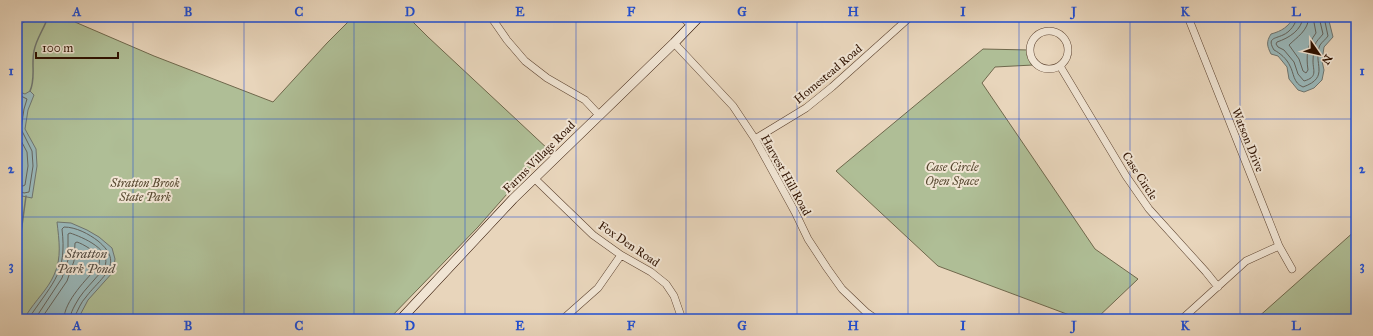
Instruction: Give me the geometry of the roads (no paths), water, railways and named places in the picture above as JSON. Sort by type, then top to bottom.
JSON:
[{"type":"main road","name":"Farms Village Road","points":[[401,319],[513,199],[699,17]]},
{"type":"street","points":[[491,17],[507,40],[525,60],[547,78],[585,100],[598,115]]},
{"type":"street","points":[[682,17],[691,25]]},
{"type":"street","name":"Homestead Road","points":[[755,139],[806,108],[832,87],[910,17]]},
{"type":"street","name":"Watson Drive","points":[[1188,17],[1279,246],[1292,268]]},
{"type":"street","points":[[1053,30],[1064,37],[1068,43],[1068,56],[1060,66],[1054,68],[1043,68],[1033,60],[1030,48],[1035,36],[1040,32],[1053,30]]},
{"type":"street","name":"Harvest Hill Road","points":[[674,43],[733,106],[755,139],[808,239],[827,268],[842,288],[866,312],[876,319]]},
{"type":"street","name":"Case Circle","points":[[1060,66],[1126,176],[1148,209],[1218,287]]},
{"type":"street","name":"Fox Den Road","points":[[534,178],[593,235],[621,255],[651,272],[666,284],[674,296],[682,319]]},
{"type":"street","points":[[1182,319],[1246,261],[1279,246]]},
{"type":"street","points":[[563,319],[598,288],[621,255]]},
{"type":"water","points":[[1294,17],[1328,17],[1333,37],[1324,47],[1322,61],[1324,70],[1322,80],[1314,88],[1304,92],[1298,90],[1289,79],[1287,67],[1278,56],[1271,54],[1268,46],[1268,39],[1271,34],[1284,28]]},
{"type":"water","points":[[30,91],[34,95],[28,110],[25,129],[36,149],[37,166],[32,198],[22,196],[17,191],[17,94],[20,92],[25,94]]},
{"type":"water","name":"Stratton Park Pond","points":[[57,222],[71,223],[87,230],[99,237],[112,248],[115,259],[113,272],[88,300],[78,319],[26,319],[27,314],[48,285],[57,269],[59,249]]},
{"type":"waterway","points":[[30,91],[33,81],[33,56],[35,47],[48,17]]},
{"type":"waterway","points":[[17,288],[21,233],[26,196]]},
{"type":"park label","name":"Case Circle Open Space","points":[[952,174]]},
{"type":"park label","name":"Stratton Brook State Park","points":[[145,190]]}]
